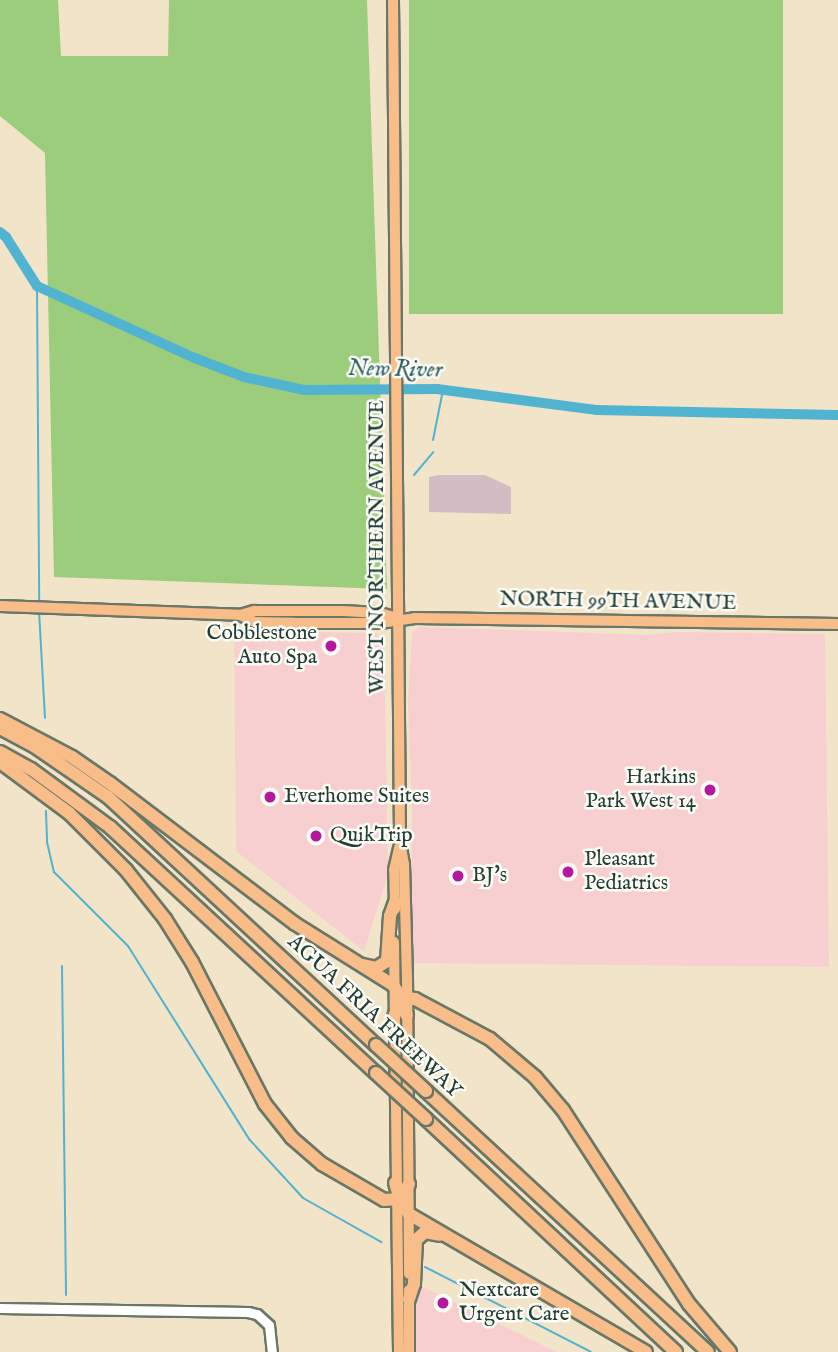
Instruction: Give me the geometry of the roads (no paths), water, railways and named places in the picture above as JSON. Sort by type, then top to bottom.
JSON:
[{"type":"highway","points":[[0,719],[72,757],[294,923],[393,985],[405,999],[407,1016]]},
{"type":"highway","name":"AGUA FRIA FREEWAY","points":[[0,728],[33,746],[108,797],[708,1352]]},
{"type":"highway","name":"AGUA FRIA FREEWAY","points":[[0,752],[40,774],[110,827],[677,1352]]},
{"type":"highway","points":[[0,762],[69,813],[126,870],[166,919],[192,962],[265,1104],[292,1138],[333,1171],[384,1200],[397,1200]]},
{"type":"highway","points":[[359,964],[376,968],[387,961],[390,916],[395,902]]},
{"type":"highway","points":[[394,1017],[405,999]]},
{"type":"highway","points":[[405,999],[415,999],[490,1039],[546,1088],[689,1304],[730,1352]]},
{"type":"highway","points":[[395,1183],[397,1200],[409,1214],[646,1352]]},
{"type":"highway","points":[[397,1200],[409,1184]]},
{"type":"highway","points":[[409,1298],[414,1284],[414,1245],[418,1236],[431,1233],[449,1238]]},
{"type":"main road","name":"WEST NORTHERN AVENUE","points":[[393,0],[400,842],[404,864],[405,999]]},
{"type":"main road","name":"NORTH 99TH AVENUE","points":[[0,606],[240,615],[254,611],[342,611],[380,613],[398,618],[838,624]]},
{"type":"main road","name":"WEST NORTHERN AVENUE","points":[[395,1183],[394,870],[400,842]]},
{"type":"main road","points":[[407,1016],[409,1352]]},
{"type":"main road","points":[[397,1200],[399,1352]]},
{"type":"street","points":[[0,1308],[248,1312],[261,1317],[269,1325],[272,1352]]},
{"type":"waterway","name":"New River","points":[[0,232],[6,237],[37,286],[192,357],[244,377],[304,390],[437,389],[596,410],[838,415]]},
{"type":"waterway","points":[[37,286],[39,602]]},
{"type":"waterway","points":[[433,440],[443,390]]},
{"type":"waterway","points":[[414,475],[433,452]]},
{"type":"waterway","points":[[39,611],[45,718]]},
{"type":"waterway","points":[[46,811],[47,842],[54,872],[128,946],[249,1139],[303,1198],[381,1242]]},
{"type":"waterway","points":[[62,966],[66,1295]]},
{"type":"waterway","points":[[425,1267],[591,1352]]},
{"type":"place","name":"Cobblestone Auto Spa","points":[[331,646]]},
{"type":"place","name":"Harkins Park West 14","points":[[710,790]]},
{"type":"place","name":"Everhome Suites","points":[[270,797]]},
{"type":"place","name":"QuikTrip","points":[[316,836]]},
{"type":"place","name":"Pleasant Pediatrics","points":[[568,872]]},
{"type":"place","name":"BJ's","points":[[458,876]]},
{"type":"place","name":"Nextcare Urgent Care","points":[[443,1303]]}]
